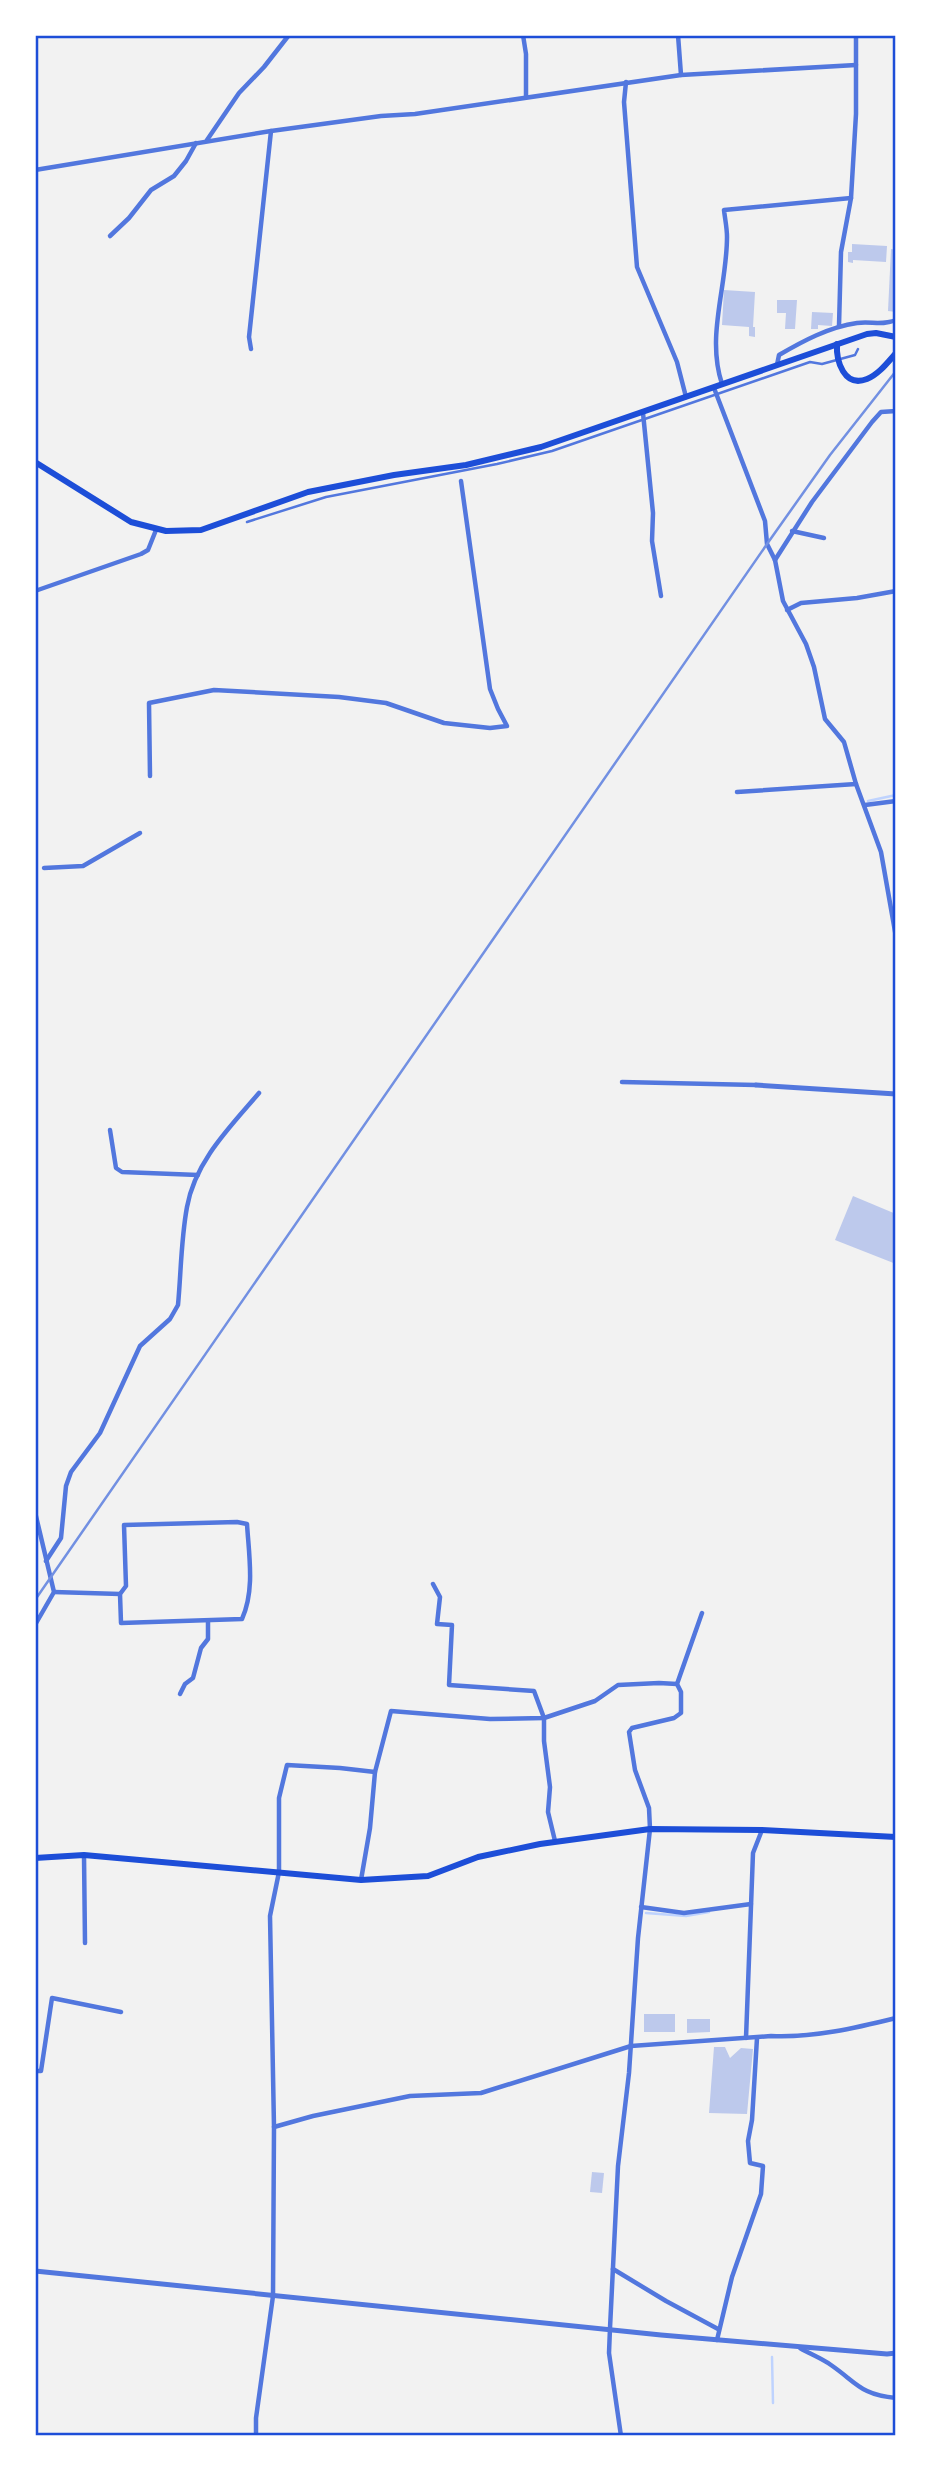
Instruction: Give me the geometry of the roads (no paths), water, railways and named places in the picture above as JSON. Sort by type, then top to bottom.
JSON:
[{"type":"main road","points":[[35,462],[131,522],[156,530],[201,530],[308,492],[394,475],[467,465],[541,447],[643,416],[687,398],[715,392],[723,386],[837,344],[876,333],[896,337]]},
{"type":"main road","points":[[837,344],[837,360],[846,375],[861,380],[879,371],[896,353]]},
{"type":"main road","points":[[35,1858],[84,1855],[361,1880],[428,1876],[478,1857],[555,1841],[650,1829],[762,1830],[896,1837]]},
{"type":"street","points":[[206,141],[239,93],[289,35]]},
{"type":"street","points":[[523,35],[526,97]]},
{"type":"street","points":[[678,35],[681,75]]},
{"type":"street","points":[[839,326],[841,252],[851,198],[856,114],[856,35]]},
{"type":"street","points":[[35,170],[271,131],[415,114],[626,82],[681,75],[856,65]]},
{"type":"street","points":[[626,82],[624,102],[637,267],[677,362],[687,398]]},
{"type":"street","points":[[251,349],[249,337],[271,131]]},
{"type":"street","points":[[110,236],[129,218],[151,190],[174,176],[196,143]]},
{"type":"street","points":[[723,386],[717,370],[716,348],[727,239],[724,210],[851,198]]},
{"type":"street","points":[[777,366],[779,355],[839,326],[862,322],[886,324],[896,320]]},
{"type":"street","points":[[247,522],[326,497],[529,457],[643,416],[810,362],[822,364],[855,355],[858,349]]},
{"type":"street","points":[[715,392],[765,521],[767,544],[775,560],[787,610],[806,644],[814,667],[825,719],[844,742],[881,852],[896,937]]},
{"type":"street","points":[[775,560],[792,531],[872,422],[881,412],[896,411]]},
{"type":"street","points":[[643,416],[653,513],[652,541],[661,596]]},
{"type":"street","points":[[150,776],[149,704],[214,690],[357,698],[386,703],[444,723],[490,728],[508,726],[490,689],[461,481]]},
{"type":"street","points":[[35,591],[141,554],[148,550],[156,530]]},
{"type":"street","points":[[792,531],[824,538]]},
{"type":"street","points":[[787,610],[801,603],[896,591]]},
{"type":"street","points":[[737,792],[856,784]]},
{"type":"street","points":[[865,805],[896,801]]},
{"type":"street","points":[[44,868],[83,866],[139,833]]},
{"type":"street","points":[[622,1082],[756,1085],[896,1094]]},
{"type":"street","points":[[46,1562],[61,1538],[66,1486],[71,1472],[100,1433],[140,1346],[170,1319],[178,1305],[187,1205],[198,1175],[222,1136],[259,1093]]},
{"type":"street","points":[[110,1130],[116,1168],[122,1172],[198,1175]]},
{"type":"street","points":[[35,1511],[54,1592],[35,1625]]},
{"type":"street","points":[[196,1522],[247,1524],[250,1601],[242,1619],[208,1620],[121,1623],[120,1594],[126,1586],[124,1525],[196,1522]]},
{"type":"street","points":[[433,1584],[440,1597],[438,1623],[452,1625],[449,1685],[534,1691],[544,1718],[550,1787],[548,1812],[555,1841]]},
{"type":"street","points":[[54,1592],[120,1594]]},
{"type":"street","points":[[621,2436],[609,2353],[612,2269],[618,2166],[650,1829],[649,1808],[635,1770],[629,1732],[632,1728],[674,1718],[681,1713],[681,1692],[677,1684],[702,1613]]},
{"type":"street","points":[[180,1694],[185,1684],[193,1678],[201,1648],[208,1639],[208,1620]]},
{"type":"street","points":[[361,1880],[370,1828],[375,1772],[391,1711],[490,1719],[544,1718],[595,1701],[618,1685],[677,1684]]},
{"type":"street","points":[[256,2436],[256,2418],[273,2296],[274,2127],[270,1916],[279,1872],[279,1798],[287,1765],[375,1772]]},
{"type":"street","points":[[746,2038],[753,1853],[762,1830]]},
{"type":"street","points":[[84,1855],[85,1943]]},
{"type":"street","points":[[641,1907],[684,1913],[751,1904]]},
{"type":"street","points":[[35,2071],[41,2071],[52,1998],[121,2012]]},
{"type":"street","points":[[274,2127],[410,2096],[481,2093],[631,2046],[825,2032],[896,2018]]},
{"type":"street","points":[[718,2340],[732,2277],[761,2194],[763,2166],[750,2163],[748,2141],[757,2038]]},
{"type":"street","points":[[612,2269],[719,2329]]},
{"type":"street","points":[[35,2271],[800,2348],[895,2353],[895,2398],[873,2395],[861,2389],[829,2364],[800,2348]]},
{"type":"waterway","points":[[868,801],[896,795]]},
{"type":"waterway","points":[[646,1913],[686,1916],[709,1912]]},
{"type":"waterway","points":[[772,2357],[773,2403]]},
{"type":"railway","points":[[35,1600],[767,544],[830,455],[896,371]]}]
